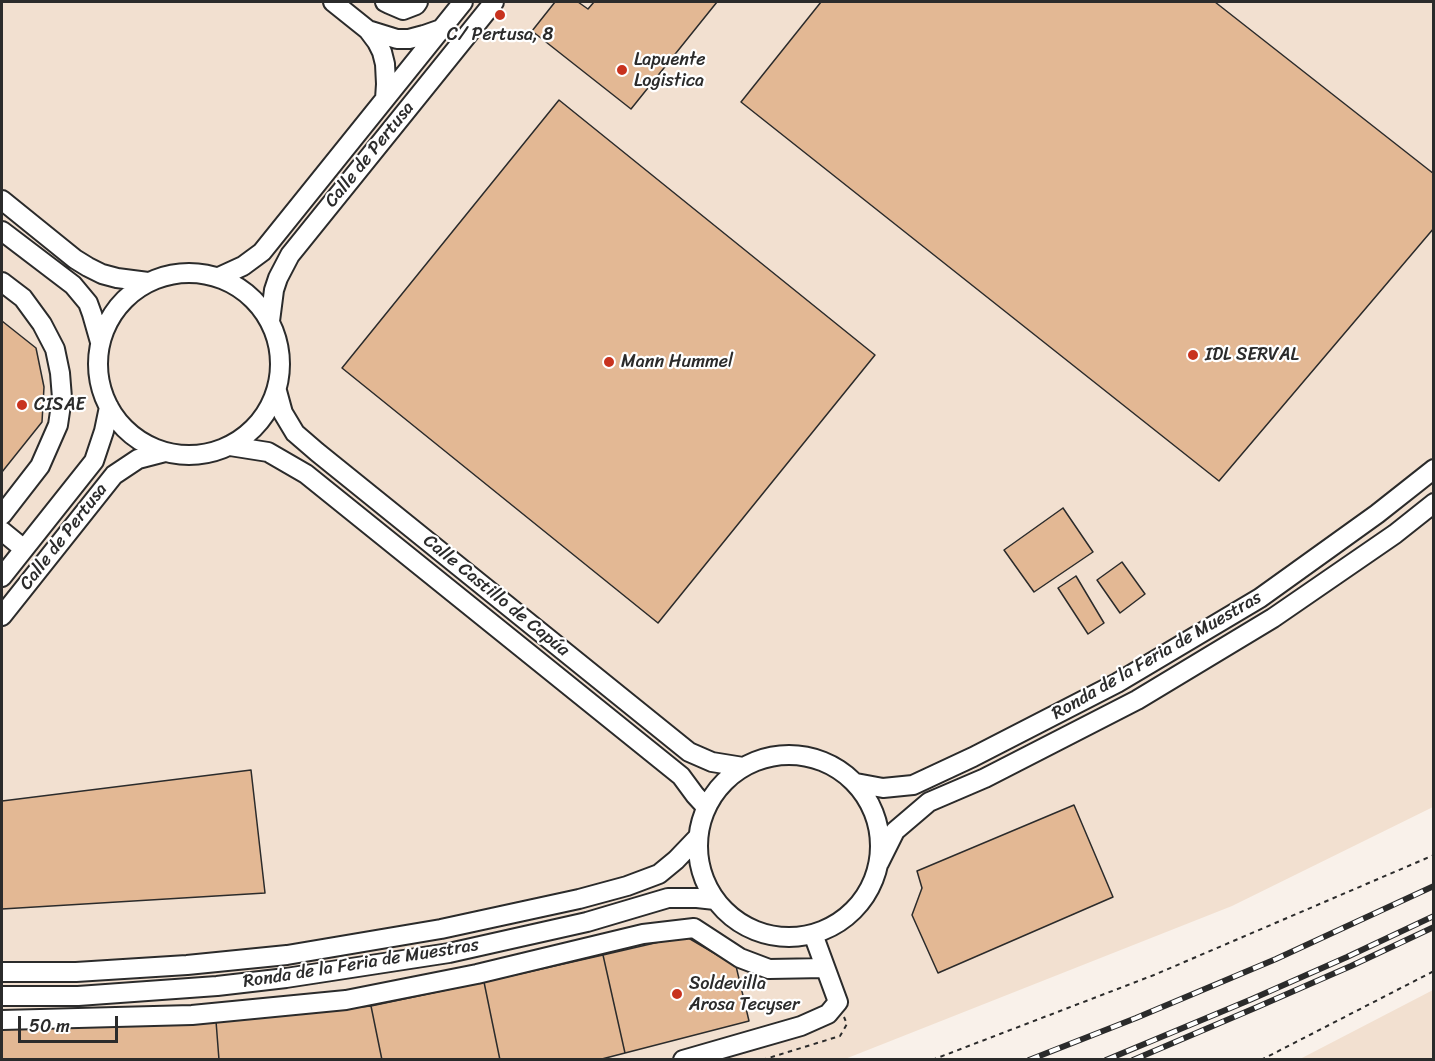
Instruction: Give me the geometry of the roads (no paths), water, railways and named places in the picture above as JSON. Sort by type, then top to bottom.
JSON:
[{"type":"street","points":[[333,2],[368,30],[382,52],[385,64],[385,99]]},
{"type":"street","points":[[385,2],[403,10],[418,2]]},
{"type":"street","name":"Calle de Pertusa","points":[[270,321],[274,290],[290,255],[494,2]]},
{"type":"street","name":"Calle de Pertusa","points":[[219,277],[243,266],[262,252],[442,28],[458,3]]},
{"type":"street","points":[[368,30],[397,39],[409,39],[442,28]]},
{"type":"street","points":[[2,200],[88,267],[117,278],[148,282]]},
{"type":"street","points":[[2,231],[77,289],[88,303],[100,342]]},
{"type":"street","points":[[195,273],[219,277],[248,294],[257,302],[270,321],[277,344],[280,369],[277,391],[267,413],[251,432],[230,446],[209,453],[187,455],[165,452],[142,442],[123,427],[109,407],[100,386],[98,364],[100,342],[110,318],[126,297],[148,282],[171,274],[195,273]]},
{"type":"street","points":[[2,282],[23,298],[42,324],[55,349],[62,398],[58,425],[40,466],[2,515]]},
{"type":"street","name":"Calle Castillo de Capúa","points":[[277,391],[283,413],[295,433],[317,452],[689,752],[712,762],[743,767]]},
{"type":"street","name":"Calle de Pertusa","points":[[2,577],[94,461],[109,407]]},
{"type":"street","name":"Calle Castillo de Capúa","points":[[230,446],[268,452],[306,474],[681,776],[706,807]]},
{"type":"street","name":"Calle de Pertusa","points":[[2,616],[114,475],[138,459],[165,452]]},
{"type":"street","name":"Ronda de la Feria de Muestras","points":[[856,783],[883,788],[913,785],[1117,683],[1260,597],[1377,514],[1434,469]]},
{"type":"street","name":"Ronda de la Feria de Muestras","points":[[879,863],[880,834],[872,807],[856,783],[837,768],[814,758],[790,754],[766,758],[743,767],[729,777],[718,788],[706,807],[698,837],[698,859],[704,881],[715,900],[730,916],[749,928],[770,935],[792,937],[813,934],[837,924],[856,908],[871,887],[879,863],[895,831],[929,802],[985,778],[1137,700],[1273,618],[1395,534],[1434,503]]},
{"type":"street","points":[[2,531],[24,549]]},
{"type":"street","name":"Ronda de la Feria de Muestras","points":[[2,972],[76,972],[188,965],[287,955],[441,929],[579,899],[627,886],[658,874],[676,860],[698,837]]},
{"type":"street","name":"Ronda de la Feria de Muestras","points":[[2,996],[78,996],[217,986],[286,978],[448,953],[587,921],[668,898],[715,900]]},
{"type":"street","points":[[2,1020],[192,1015],[346,1000],[477,974],[643,934],[694,928],[740,958],[769,969],[825,968]]},
{"type":"street","points":[[683,1059],[801,1026],[828,1014],[838,1002],[813,934]]},
{"type":"street","points":[[155,1016],[166,990]]},
{"type":"street","points":[[130,992],[155,1016]]},
{"type":"railway","points":[[1029,1060],[1276,959],[1434,886]]},
{"type":"railway","points":[[1106,1060],[1252,999],[1434,916]]},
{"type":"railway","points":[[1133,1060],[1351,966],[1434,927]]},
{"type":"place","name":"C/ Pertusa, 8","points":[[500,15]]},
{"type":"place","name":"Lapuente Logistica","points":[[622,70]]},
{"type":"place","name":"IDL SERVAL","points":[[1193,355]]},
{"type":"place","name":"Mann Hummel","points":[[609,362]]},
{"type":"place","name":"CISAE","points":[[22,405]]},
{"type":"place","name":"Soldevilla Arosa Tecyser","points":[[677,994]]}]
